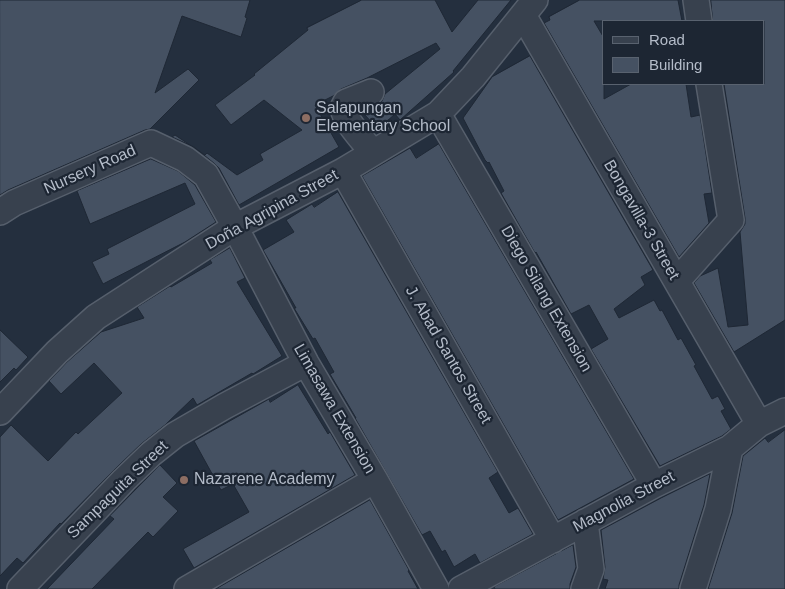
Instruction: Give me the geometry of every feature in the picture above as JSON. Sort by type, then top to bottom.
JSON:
[{"type":"street","points":[[696,0],[699,20]]},
{"type":"street","name":"Doña Agripina Street","points":[[0,412],[57,352],[96,317],[235,227],[343,171],[438,114],[473,77],[529,7]]},
{"type":"street","name":"Bongavilla-3 Street","points":[[529,7],[677,281],[759,424]]},
{"type":"street","points":[[677,281],[731,220],[709,85]]},
{"type":"street","points":[[371,92],[346,102],[343,108],[348,122],[373,153]]},
{"type":"street","name":"Diego Silang Extension","points":[[438,114],[654,484]]},
{"type":"street","name":"Nursery Road","points":[[0,212],[14,203],[152,143],[185,159],[206,176],[235,227]]},
{"type":"street","name":"J. Abad Santos Street","points":[[343,171],[553,540]]},
{"type":"street","name":"Limasawa Extension","points":[[235,227],[306,363],[436,589]]},
{"type":"street","name":"Sampaguita Street","points":[[20,589],[151,454],[175,435],[306,363]]},
{"type":"street","name":"Magnolia Street","points":[[461,589],[654,484],[730,448],[759,424],[785,411]]},
{"type":"street","points":[[693,589],[718,510],[730,448]]},
{"type":"street","points":[[187,589],[374,480]]},
{"type":"street","points":[[584,589],[591,569],[586,522]]},
{"type":"building","points":[[0,0],[250,0],[241,37],[182,16],[155,93],[188,69],[199,80],[150,129],[0,195]]},
{"type":"building","name":"Salapungan Elementary School","points":[[362,0],[435,0],[452,32],[478,0],[511,0],[454,72],[400,120],[395,114],[378,129],[363,113],[382,101],[385,94],[440,49],[436,43],[341,89],[333,96],[315,105],[339,147],[239,205],[219,168],[199,151],[205,155],[207,153],[237,175],[263,160],[260,154],[302,130],[264,100],[231,125],[215,105],[255,75],[308,30],[307,28]]},
{"type":"building","points":[[580,0],[678,0],[682,20],[594,21],[602,35],[602,85],[604,85],[604,99],[629,85],[686,85],[691,117],[700,115],[712,193],[704,194],[709,223],[679,257],[544,23],[550,20],[549,17]]},
{"type":"building","points":[[711,0],[785,0],[785,320],[734,352],[694,283],[700,276],[718,268],[728,327],[748,325],[740,232],[745,224],[745,218],[724,85],[765,85],[765,20],[713,20]]},
{"type":"building","points":[[530,56],[653,270],[641,277],[645,285],[614,309],[619,318],[654,300],[660,311],[662,310],[678,340],[681,338],[712,399],[718,396],[725,409],[721,411],[731,429],[722,436],[660,466],[591,349],[608,339],[589,305],[571,314],[501,193],[504,191],[463,118],[492,77]]},
{"type":"building","points":[[175,135],[191,146],[172,137]]},
{"type":"building","points":[[439,144],[634,479],[558,520],[362,176],[410,148],[416,158]]},
{"type":"building","points":[[151,159],[178,171],[195,185],[216,222],[185,242],[103,284],[92,262],[109,254],[107,249],[195,204],[185,183],[90,224],[77,191]]},
{"type":"building","points":[[338,192],[498,472],[489,478],[509,513],[518,508],[533,534],[480,563],[475,554],[454,567],[445,550],[442,552],[430,531],[422,535],[330,374],[334,372],[315,338],[313,339],[294,308],[296,308],[263,250],[294,232],[286,220],[312,204],[314,207]]},
{"type":"building","points":[[230,248],[245,278],[237,282],[282,356],[197,405],[193,398],[114,470],[60,523],[23,563],[17,558],[0,576],[0,437],[11,425],[48,461],[76,432],[78,434],[122,393],[94,363],[61,394],[49,381],[101,332],[144,318],[137,307],[212,263],[210,260]]},
{"type":"building","points":[[0,330],[28,357],[16,370],[14,368],[0,382]]},
{"type":"building","points":[[298,385],[328,434],[330,432],[355,475],[194,568],[183,549],[249,512],[233,484],[221,490],[194,441],[269,399],[270,402]]},
{"type":"building","points":[[785,430],[785,589],[708,589],[732,513],[743,456],[765,438],[768,442]]},
{"type":"building","points":[[160,465],[177,483],[163,497],[178,511],[153,537],[148,532],[92,589],[47,589],[114,519],[110,516]]},
{"type":"building","points":[[710,474],[704,505],[679,589],[605,589],[608,580],[603,579],[605,567],[601,530]]},
{"type":"building","points":[[370,500],[418,589],[216,589]]},
{"type":"building","points":[[573,545],[576,567],[570,589],[495,589],[494,587]]},
{"type":"place","name":"Salapungan Elementary School","points":[[306,118]]},
{"type":"place","name":"Nazarene Academy","points":[[184,480]]}]
